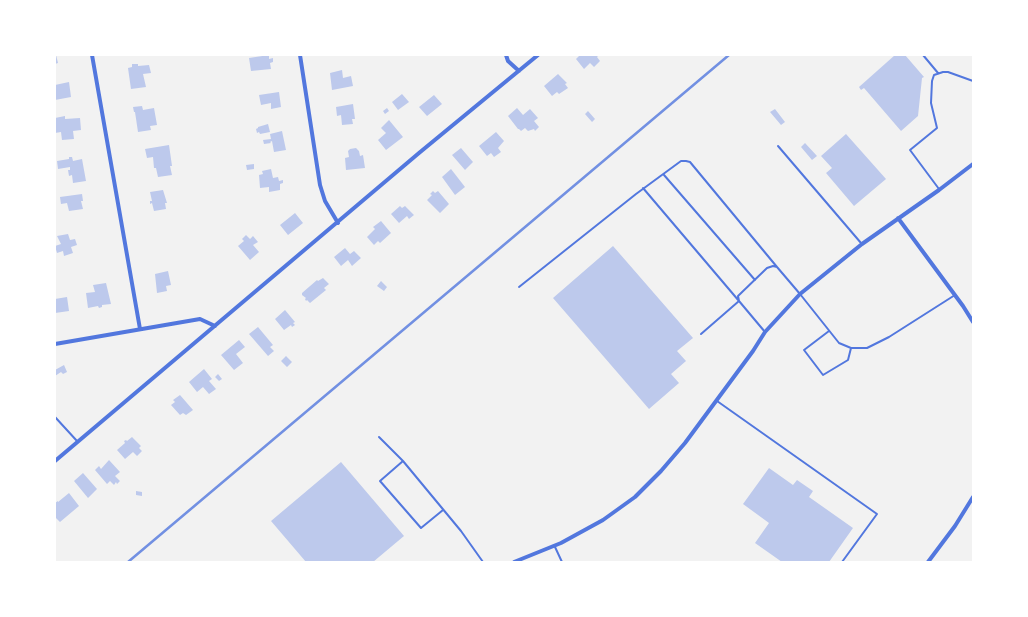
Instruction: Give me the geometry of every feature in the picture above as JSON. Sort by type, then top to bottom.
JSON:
[{"type":"street","points":[[92,55],[140,329]]},
{"type":"street","points":[[300,55],[320,185],[325,201],[338,223]]},
{"type":"street","points":[[506,55],[508,61],[519,71]]},
{"type":"street","points":[[55,461],[419,153],[538,55]]},
{"type":"street","points":[[514,562],[555,545],[603,520],[635,497],[661,471],[717,401],[765,332],[800,294],[862,244],[940,190],[973,164]]},
{"type":"street","points":[[898,218],[955,294],[973,322]]},
{"type":"street","points":[[55,344],[200,320],[215,326]]},
{"type":"street","points":[[928,562],[955,526],[973,497]]},
{"type":"lane","points":[[922,55],[938,73]]},
{"type":"lane","points":[[940,190],[910,150],[937,128],[931,104],[932,81],[934,75],[948,72],[973,81]]},
{"type":"lane","points":[[778,146],[862,244]]},
{"type":"lane","points":[[519,287],[643,188],[681,161],[686,160],[690,162],[839,343],[851,348],[867,348],[889,337],[955,294]]},
{"type":"lane","points":[[664,174],[755,280]]},
{"type":"lane","points":[[643,188],[765,332]]},
{"type":"lane","points":[[739,301],[738,296],[767,268],[777,267]]},
{"type":"lane","points":[[701,334],[739,301]]},
{"type":"lane","points":[[829,330],[804,350],[823,375],[848,360],[851,348]]},
{"type":"lane","points":[[717,401],[877,514],[842,562]]},
{"type":"lane","points":[[55,417],[77,442]]},
{"type":"lane","points":[[379,437],[403,460],[483,562]]},
{"type":"lane","points":[[403,460],[380,480],[421,528],[443,510]]},
{"type":"lane","points":[[555,545],[562,562]]},
{"type":"building","points":[[55,55],[58,63],[55,64]]},
{"type":"building","points":[[269,55],[269,59],[273,58],[273,62],[270,63],[271,69],[251,71],[249,58]]},
{"type":"building","points":[[580,55],[597,55],[600,61],[594,67],[590,63],[584,69],[576,59]]},
{"type":"building","points":[[895,55],[905,55],[924,77],[922,78],[918,116],[901,131],[864,88],[861,90],[859,87]]},
{"type":"building","points":[[132,64],[138,64],[138,66],[149,65],[151,73],[143,74],[146,87],[131,89],[128,68],[132,67]]},
{"type":"building","points":[[342,70],[343,78],[351,76],[353,86],[332,90],[330,73]]},
{"type":"building","points":[[558,74],[567,83],[565,84],[568,88],[559,94],[557,92],[552,96],[544,86]]},
{"type":"building","points":[[69,82],[71,97],[55,100],[55,85]]},
{"type":"building","points":[[279,92],[281,107],[271,109],[271,103],[261,105],[259,95]]},
{"type":"building","points":[[402,94],[409,102],[398,110],[392,102]]},
{"type":"building","points":[[434,95],[442,104],[427,116],[419,107]]},
{"type":"building","points":[[353,104],[355,119],[352,119],[353,124],[342,125],[341,115],[337,116],[336,107]]},
{"type":"building","points":[[142,106],[143,110],[154,108],[157,125],[150,126],[151,130],[138,132],[133,107]]},
{"type":"building","points":[[387,108],[389,111],[385,114],[383,111]]},
{"type":"building","points":[[517,108],[523,115],[530,109],[538,118],[534,121],[539,127],[535,131],[534,129],[528,131],[525,128],[521,131],[518,129],[508,116]]},
{"type":"building","points":[[775,109],[785,122],[781,125],[770,112]]},
{"type":"building","points":[[588,111],[595,119],[592,122],[585,114]]},
{"type":"building","points":[[65,116],[65,119],[80,118],[81,130],[73,131],[74,139],[62,140],[61,132],[55,133],[55,118]]},
{"type":"building","points":[[389,120],[403,137],[386,150],[378,140],[386,133],[381,128]]},
{"type":"building","points":[[268,124],[270,132],[260,134],[259,132],[257,133],[256,129],[258,127]]},
{"type":"building","points":[[282,131],[286,150],[274,152],[272,141],[270,142],[271,143],[264,144],[263,140],[271,139],[270,134]]},
{"type":"building","points":[[496,132],[504,141],[498,148],[501,152],[494,157],[491,153],[487,156],[479,146]]},
{"type":"building","points":[[846,134],[886,179],[854,206],[826,173],[832,168],[821,156]]},
{"type":"building","points":[[805,143],[817,156],[812,160],[801,147]]},
{"type":"building","points":[[169,145],[172,175],[158,177],[156,168],[154,168],[153,157],[147,158],[145,149]]},
{"type":"building","points":[[356,148],[359,151],[360,156],[363,155],[365,168],[346,170],[345,158],[349,157],[348,151]]},
{"type":"building","points":[[461,148],[473,162],[465,170],[452,155]]},
{"type":"building","points":[[69,157],[72,157],[73,161],[82,159],[86,181],[73,183],[72,175],[69,176],[68,170],[70,170],[70,167],[58,169],[57,161],[69,159]]},
{"type":"building","points":[[254,164],[254,169],[247,170],[246,165]]},
{"type":"building","points":[[271,169],[273,178],[278,177],[279,181],[283,180],[283,183],[280,184],[280,190],[269,192],[269,187],[260,188],[259,175],[263,174],[262,171]]},
{"type":"building","points":[[451,169],[465,187],[455,195],[442,177]]},
{"type":"building","points":[[163,190],[167,203],[165,203],[166,209],[154,211],[152,203],[150,204],[150,201],[152,201],[150,192]]},
{"type":"building","points":[[433,191],[435,193],[438,191],[449,204],[440,213],[427,200],[432,195],[430,194]]},
{"type":"building","points":[[82,194],[83,201],[81,201],[83,209],[69,211],[67,203],[61,204],[60,197]]},
{"type":"building","points":[[400,206],[402,208],[405,206],[414,215],[409,219],[407,216],[399,223],[391,214]]},
{"type":"building","points":[[295,213],[303,223],[288,235],[280,225]]},
{"type":"building","points":[[381,221],[391,233],[380,243],[378,241],[374,245],[367,237],[375,229],[373,227]]},
{"type":"building","points":[[68,234],[70,240],[75,239],[77,245],[71,247],[73,253],[64,256],[63,251],[57,253],[55,246],[61,244],[57,236]]},
{"type":"building","points":[[246,235],[250,239],[253,236],[258,242],[253,245],[259,252],[250,260],[238,246],[244,241],[242,239]]},
{"type":"building","points":[[613,246],[693,338],[677,351],[686,361],[671,374],[679,383],[649,409],[553,298]]},
{"type":"building","points":[[345,248],[350,254],[354,251],[361,258],[352,266],[348,260],[341,266],[334,257]]},
{"type":"building","points":[[168,271],[171,285],[166,286],[167,291],[157,293],[155,274]]},
{"type":"building","points":[[323,278],[329,284],[324,288],[326,290],[310,303],[307,300],[306,301],[306,298],[302,295],[302,293],[317,280],[318,281]]},
{"type":"building","points":[[381,281],[387,287],[384,291],[377,286]]},
{"type":"building","points":[[106,283],[111,304],[102,305],[102,307],[99,308],[98,306],[88,308],[86,293],[95,292],[93,285]]},
{"type":"building","points":[[67,297],[69,311],[55,313],[55,299]]},
{"type":"building","points":[[285,310],[295,322],[293,323],[295,325],[292,327],[291,325],[284,330],[275,319]]},
{"type":"building","points":[[258,327],[273,345],[270,347],[274,351],[268,356],[249,334]]},
{"type":"building","points":[[239,340],[245,347],[236,354],[243,363],[234,370],[221,355]]},
{"type":"building","points":[[286,356],[292,362],[287,367],[281,361]]},
{"type":"building","points":[[64,365],[67,372],[63,374],[61,372],[55,376],[55,370]]},
{"type":"building","points":[[204,369],[212,379],[209,381],[216,389],[209,394],[203,387],[197,392],[189,382]]},
{"type":"building","points":[[218,374],[222,379],[219,381],[215,377]]},
{"type":"building","points":[[180,395],[193,410],[186,415],[183,413],[180,415],[171,405],[175,402],[173,400]]},
{"type":"building","points":[[132,437],[141,446],[139,448],[142,451],[137,456],[133,452],[125,459],[117,450],[125,443],[124,441],[127,441]]},
{"type":"building","points":[[109,460],[120,472],[115,476],[120,481],[117,484],[116,482],[114,485],[110,481],[107,484],[95,470],[99,466],[101,469]]},
{"type":"building","points":[[341,462],[404,536],[373,562],[306,562],[271,521]]},
{"type":"building","points":[[769,468],[793,485],[797,480],[813,491],[809,497],[853,528],[829,562],[782,562],[755,543],[769,523],[743,504]]},
{"type":"building","points":[[83,473],[97,489],[88,498],[74,481]]},
{"type":"building","points":[[136,491],[142,492],[142,496],[136,495]]},
{"type":"building","points":[[69,493],[79,506],[60,522],[55,517],[55,503]]},
{"type":"railway","points":[[128,562],[729,55]]}]
